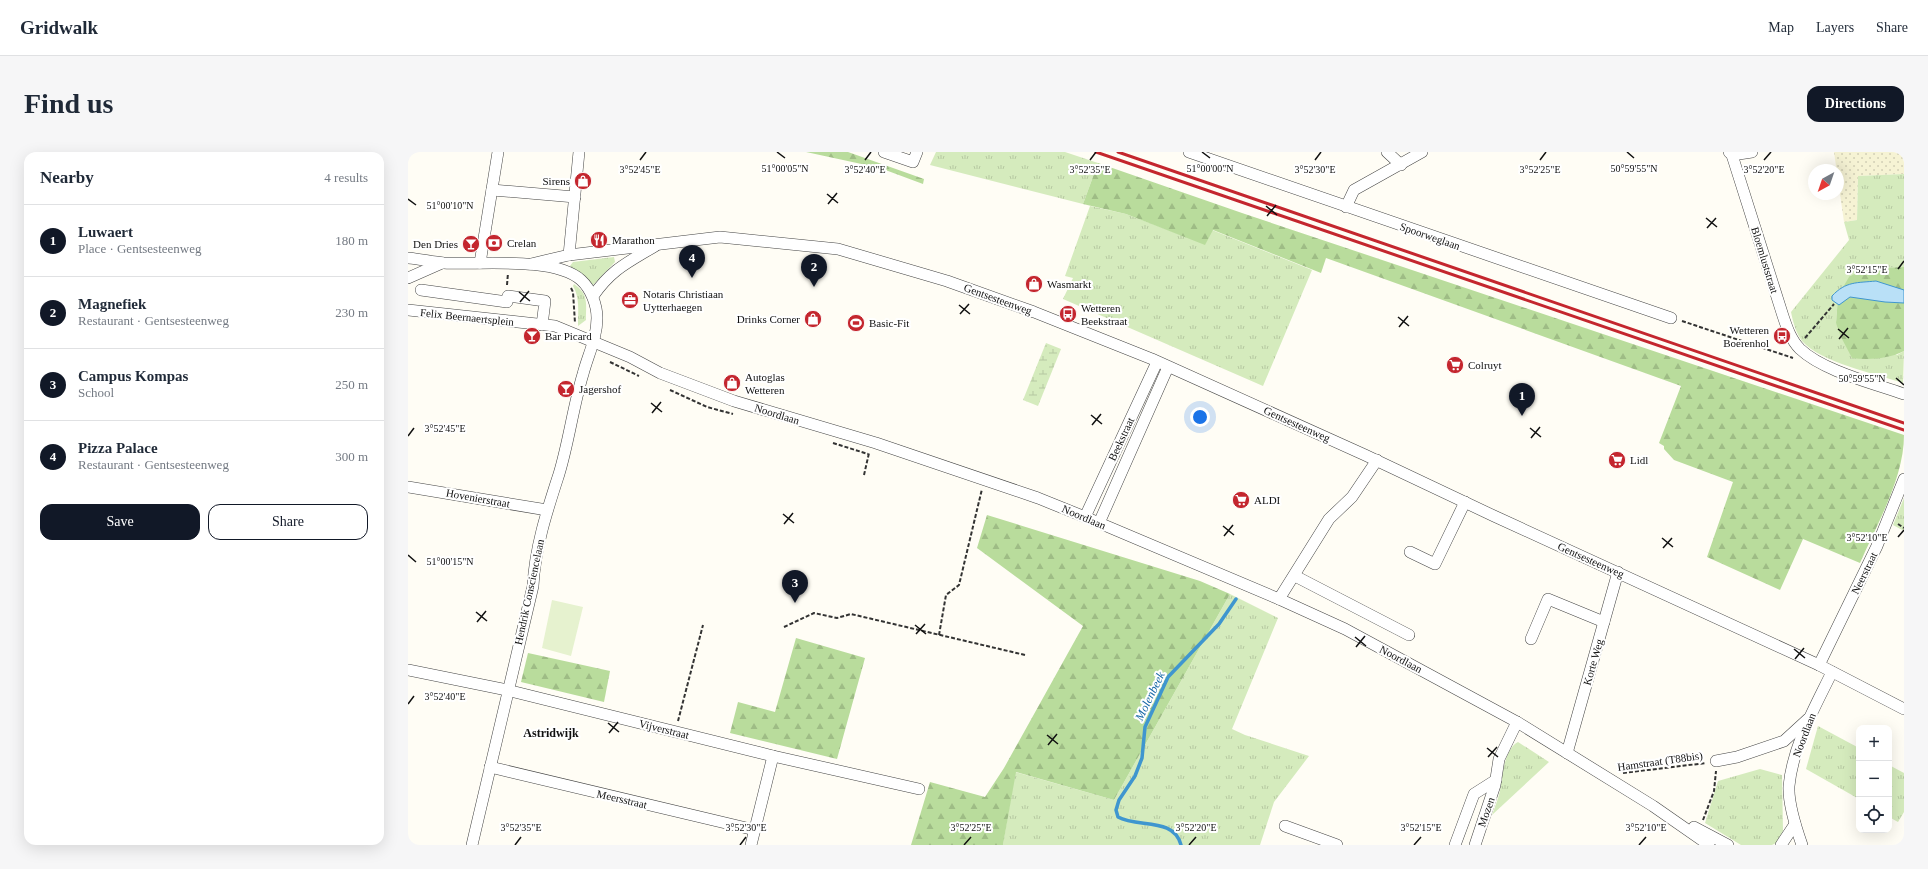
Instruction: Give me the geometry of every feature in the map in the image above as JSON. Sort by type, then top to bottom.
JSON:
[{"type":"street","points":[[480,263],[498,152]]},
{"type":"street","points":[[569,255],[579,152]]},
{"type":"street","points":[[884,152],[912,162],[916,152]]},
{"type":"street","name":"Spoorweglaan","points":[[1189,152],[1671,318]]},
{"type":"street","points":[[1387,152],[1401,165]]},
{"type":"street","points":[[1346,207],[1354,190],[1422,152]]},
{"type":"street","points":[[1731,154],[1752,152]]},
{"type":"street","name":"Bloemluststraat","points":[[1731,154],[1789,334],[1798,346],[1813,360]]},
{"type":"street","points":[[492,190],[575,197]]},
{"type":"street","name":"Gentsesteenweg","points":[[531,264],[569,255],[720,237],[840,249],[947,281],[1034,312],[1157,362],[1377,460],[1819,665],[1904,709]]},
{"type":"street","name":"Gentsesteenweg","points":[[593,296],[603,282],[616,269],[660,244]]},
{"type":"street","points":[[408,258],[443,263],[531,264],[561,270],[581,280],[593,296],[597,319],[594,342]]},
{"type":"street","points":[[408,278],[443,263]]},
{"type":"street","points":[[421,290],[507,302],[508,296],[545,301],[542,325]]},
{"type":"street","name":"Felix Beernaertsplein","points":[[408,310],[555,326],[594,342]]},
{"type":"street","name":"Noordlaan","points":[[594,342],[660,373],[734,401],[876,443],[1038,498],[1279,599],[1352,633],[1517,722],[1606,776],[1710,845]]},
{"type":"street","name":"Hendrik Consciencelaan","points":[[472,845],[507,690],[533,586],[534,563],[547,510],[559,474],[583,373],[594,342]]},
{"type":"street","points":[[1813,360],[1832,369],[1904,394]]},
{"type":"street","name":"Beekstraat","points":[[1085,517],[1157,362]]},
{"type":"street","name":"Beekstraat","points":[[1099,523],[1168,367]]},
{"type":"street","points":[[1279,599],[1295,576],[1329,519],[1352,498],[1377,460]]},
{"type":"street","name":"Neerstraat","points":[[1819,665],[1877,546],[1904,479]]},
{"type":"street","name":"Hovenierstraat","points":[[408,487],[547,510]]},
{"type":"street","points":[[1410,552],[1435,564],[1465,502]]},
{"type":"street","name":"Korte Weg","points":[[1567,753],[1618,572]]},
{"type":"street","points":[[1295,576],[1409,635]]},
{"type":"street","points":[[1531,638],[1548,599],[1604,622]]},
{"type":"street","name":"Vijverstraat","points":[[408,670],[507,690],[773,756],[920,789]]},
{"type":"street","name":"Noordlaan","points":[[1802,845],[1795,824],[1789,787],[1796,752],[1832,672]]},
{"type":"street","points":[[1716,761],[1737,758],[1784,741],[1810,718]]},
{"type":"street","name":"Mozen","points":[[1474,845],[1496,780],[1499,759],[1517,722]]},
{"type":"street","points":[[751,845],[773,756]]},
{"type":"street","name":"Meersstraat","points":[[490,767],[755,830]]},
{"type":"street","name":"Mozen","points":[[1455,845],[1474,794],[1496,780]]},
{"type":"street","name":"Noordlaan","points":[[1653,806],[1728,845]]},
{"type":"street","points":[[1781,845],[1795,824]]},
{"type":"street","points":[[1285,826],[1337,845]]},
{"type":"path","points":[[568,282],[573,292],[575,335]]},
{"type":"path","points":[[1798,346],[1834,304]]},
{"type":"path","points":[[1671,318],[1804,362],[1813,360]]},
{"type":"path","points":[[864,476],[868,454]]},
{"type":"path","points":[[939,635],[946,595],[959,585],[984,480]]},
{"type":"path","points":[[784,627],[814,613],[837,618],[851,614],[1025,655]]},
{"type":"path","points":[[676,732],[703,625]]},
{"type":"path","points":[[1699,830],[1714,791],[1717,776],[1716,761]]},
{"type":"path","name":"Hamstraat (T88bis)","points":[[1606,776],[1716,761]]},
{"type":"shaded area","points":[[1834,152],[1904,152],[1904,174],[1858,176],[1857,220],[1844,222],[1841,200],[1844,200],[1844,164],[1836,164]]},
{"type":"green space","points":[[806,152],[848,152],[924,179],[923,184],[880,168]]},
{"type":"green space","points":[[936,152],[1065,152],[1098,163],[1083,204],[930,165]]},
{"type":"green space","points":[[1098,163],[1242,213],[1904,435],[1900,468],[1895,484],[1860,563],[1803,539],[1780,590],[1707,557],[1733,482],[1674,460],[1664,449],[1664,446],[1659,443],[1681,386],[1326,258],[1321,273],[1213,230],[1205,245],[1126,214],[1083,204]]},
{"type":"green space","points":[[1904,174],[1904,267],[1865,268],[1838,296],[1836,323],[1897,355],[1904,351],[1903,383],[1835,361],[1810,348],[1802,341],[1798,334],[1791,312],[1849,240],[1844,222],[1857,220],[1858,176]]},
{"type":"green space","points":[[1090,206],[1126,214],[1205,244],[1212,230],[1312,270],[1263,386],[1063,299],[1073,278],[1065,276]]},
{"type":"green space","points":[[614,257],[615,262],[593,285],[570,266],[573,262]]},
{"type":"green space","points":[[1904,267],[1904,351],[1892,356],[1878,358],[1852,358],[1841,337],[1836,323],[1838,296],[1849,277],[1865,268]]},
{"type":"green space","points":[[574,284],[582,292],[586,300],[586,320],[578,326],[578,300],[573,286]]},
{"type":"green space","points":[[1046,343],[1061,349],[1038,406],[1023,400]]},
{"type":"green space","points":[[1904,498],[1904,531],[1893,525]]},
{"type":"green space","points":[[987,515],[1200,581],[1230,594],[1114,800],[1016,772],[1003,845],[911,845],[930,782],[985,797],[1004,768],[1083,626],[977,548]]},
{"type":"green space","points":[[1230,594],[1278,618],[1232,729],[1245,735],[1309,756],[1274,802],[1260,845],[1003,845],[1015,772],[1114,800]]},
{"type":"green space","points":[[552,600],[583,607],[571,656],[542,648]]},
{"type":"green space","points":[[796,638],[865,658],[837,759],[730,733],[738,702],[775,712]]},
{"type":"green space","points":[[528,653],[610,671],[604,702],[521,682]]},
{"type":"green space","points":[[1818,726],[1856,746],[1856,797],[1806,769]]},
{"type":"green space","points":[[1518,742],[1549,762],[1492,815],[1500,791],[1504,764],[1513,746]]},
{"type":"green space","points":[[1892,767],[1904,773],[1904,812],[1898,822],[1892,819]]},
{"type":"green space","points":[[1760,769],[1782,775],[1783,831],[1776,843],[1772,845],[1741,845],[1705,823],[1718,781]]},
{"type":"water","points":[[1876,281],[1904,290],[1904,303],[1850,297],[1839,305],[1832,300],[1832,296],[1837,291],[1847,285]]},
{"type":"waterway","name":"Molenbeek","points":[[1181,845],[1177,836],[1171,830],[1126,820],[1118,817],[1116,810],[1119,800],[1135,776],[1142,758],[1145,727],[1168,677],[1219,624],[1236,599]]},
{"type":"railway","points":[[1096,152],[1904,430]]},
{"type":"railway","points":[[1118,152],[1904,423]]},
{"type":"place","name":"Sirens","points":[[583,181]]},
{"type":"place","name":"Marathon","points":[[599,240]]},
{"type":"place","name":"Crelan","points":[[494,243]]},
{"type":"place","name":"Den Dries","points":[[471,244]]},
{"type":"place","name":"Pizza Palace","points":[[692,278]]},
{"type":"place","name":"Wasmarkt","points":[[1034,284]]},
{"type":"place","name":"Magnefiek","points":[[814,287]]},
{"type":"place","name":"Notaris Christiaan Uytterhaegen","points":[[630,300]]},
{"type":"place","name":"Wetteren Beekstraat","points":[[1068,314]]},
{"type":"place","name":"Drinks Corner","points":[[813,319]]},
{"type":"place","name":"Basic-Fit","points":[[856,323]]},
{"type":"place","name":"Bar Picard","points":[[532,336]]},
{"type":"place","name":"Wetteren Boerenhol","points":[[1782,336]]},
{"type":"place","name":"Colruyt","points":[[1455,365]]},
{"type":"place","name":"Autoglas Wetteren","points":[[732,383]]},
{"type":"place","name":"Jagershof","points":[[566,389]]},
{"type":"place","name":"Luwaert","points":[[1522,416]]},
{"type":"place","name":"Lidl","points":[[1617,460]]},
{"type":"place","name":"ALDI","points":[[1241,500]]},
{"type":"place","name":"Campus Kompas","points":[[795,603]]},
{"type":"district","name":"Astridwijk","points":[[551,733]]}]
